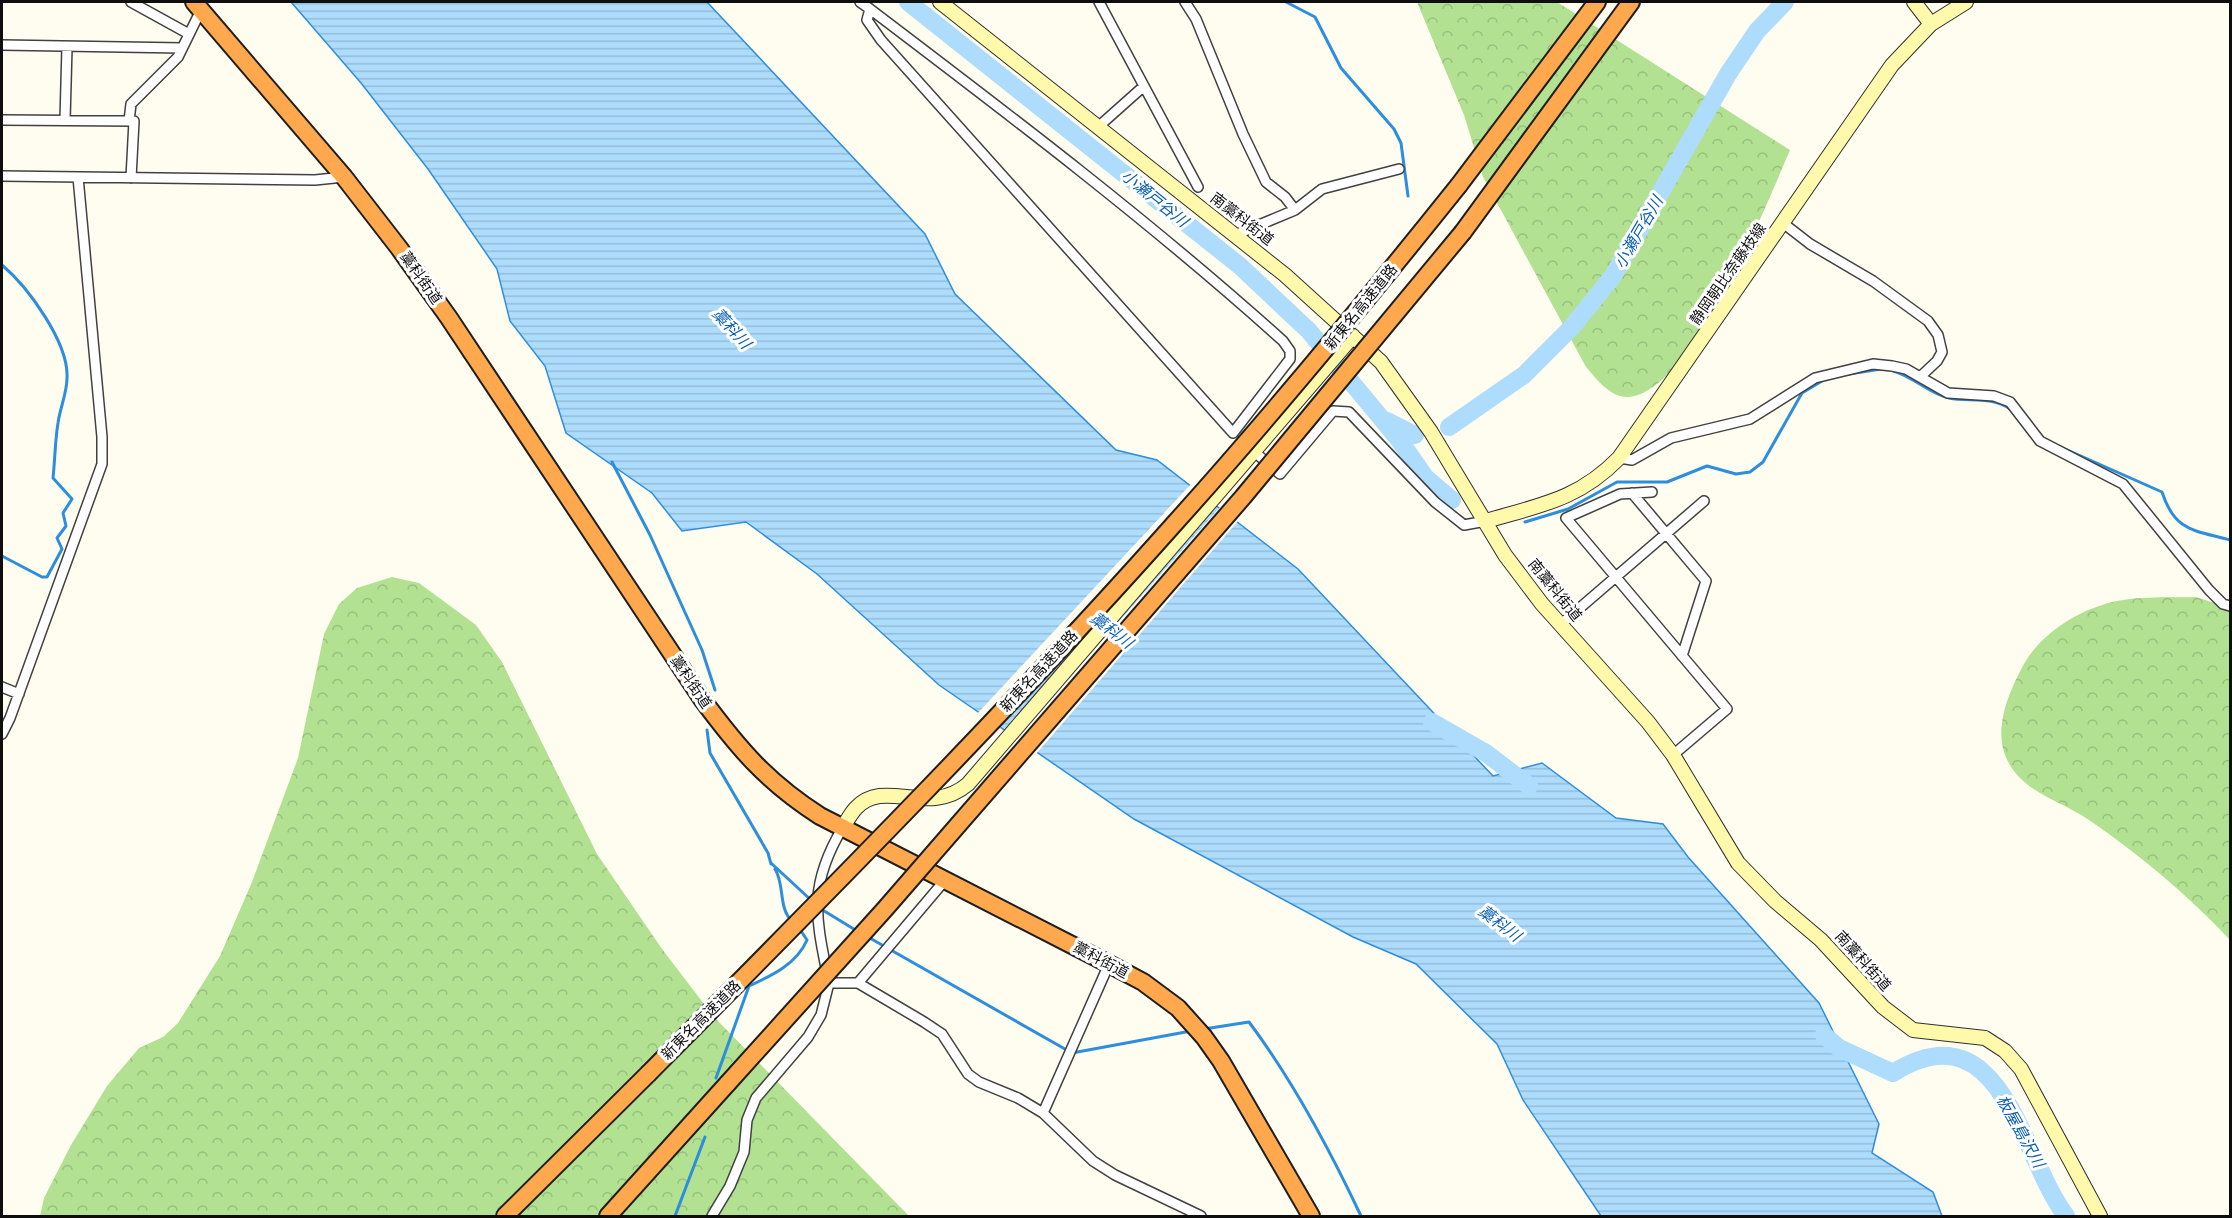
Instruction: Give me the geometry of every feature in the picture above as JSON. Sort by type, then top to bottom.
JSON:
[{"type":"highway","name":"新東名高速道路","points":[[505,1216],[876,843],[1132,571],[1312,366],[1459,185],[1597,2]]},
{"type":"highway","name":"新東名高速道路","points":[[608,1216],[885,909],[1219,524],[1463,232],[1631,2]]},
{"type":"highway","points":[[1524,151],[1645,2]]},
{"type":"highway","name":"藁科街道","points":[[198,6],[344,177],[449,318],[702,699],[742,752],[796,801],[1143,982],[1178,1008],[1204,1036],[1221,1060],[1311,1216]]},
{"type":"main road","name":"南藁科街道","points":[[940,2],[1286,275],[1381,362],[1431,432],[1505,555],[1560,625],[1648,722],[1673,755],[1738,863],[1775,901],[1821,940],[1883,1008],[1913,1030],[1985,1038],[2005,1052],[2021,1069],[2100,1216]]},
{"type":"main road","points":[[1914,2],[1931,24]]},
{"type":"main road","name":"静岡朝比奈藤枝線","points":[[1486,521],[1575,494],[1600,477],[1619,458],[1892,65],[1931,24],[1966,2]]},
{"type":"main road","points":[[843,827],[857,806],[876,796],[898,795],[938,800],[957,794],[969,784],[1353,336]]},
{"type":"street","points":[[131,2],[189,34]]},
{"type":"street","points":[[860,2],[1199,265],[1283,341],[1290,351],[1290,359],[1233,433]]},
{"type":"street","points":[[1099,2],[1198,187]]},
{"type":"street","points":[[1185,2],[1196,19],[1243,134],[1266,182],[1285,197],[1295,210]]},
{"type":"street","points":[[129,121],[131,104],[178,57],[189,34],[198,6]]},
{"type":"street","points":[[870,9],[867,20],[881,40],[1233,433],[1280,474],[1333,411],[1349,412],[1435,502],[1464,525],[1486,521]]},
{"type":"street","points":[[2,45],[182,48]]},
{"type":"street","points":[[65,120],[67,47]]},
{"type":"street","points":[[1098,127],[1144,86]]},
{"type":"street","points":[[2,120],[134,121],[131,178]]},
{"type":"street","points":[[1235,235],[1295,210],[1322,189],[1399,169]]},
{"type":"street","points":[[2,176],[315,180],[344,177]]},
{"type":"street","points":[[2,734],[19,694],[102,464],[102,436],[78,177]]},
{"type":"street","points":[[1783,223],[1810,244],[1873,281],[1928,321],[1938,335],[1942,352],[1938,361],[1920,377]]},
{"type":"street","points":[[1619,458],[1632,460],[1671,438],[1750,419],[1801,384],[1829,373],[1873,364],[1906,369],[1948,393],[1994,396],[2010,402],[2040,441],[2123,484],[2209,590],[2223,604],[2230,606]]},
{"type":"street","points":[[1652,492],[1620,494],[1566,518],[1726,710],[1673,755]]},
{"type":"street","points":[[1632,493],[1706,581],[1682,656]]},
{"type":"street","points":[[1560,625],[1704,501]]},
{"type":"street","points":[[2,687],[19,694]]},
{"type":"street","points":[[712,1216],[730,1186],[744,1152],[747,1120],[756,1098],[808,1037],[821,1016],[829,983],[817,921],[816,895],[830,849],[843,827]]},
{"type":"street","points":[[858,983],[946,879]]},
{"type":"street","points":[[1043,1113],[1109,964]]},
{"type":"street","points":[[829,983],[858,983],[942,1034],[968,1074],[979,1082],[1018,1098],[1043,1113],[1093,1161],[1115,1175],[1201,1216]]},
{"type":"green space","points":[[1417,2],[1557,2],[1790,150],[1745,251],[1702,331],[1678,364],[1653,387],[1629,397],[1622,396],[1604,387],[1586,367],[1483,177],[1464,115]]},
{"type":"green space","points":[[392,577],[419,583],[476,625],[502,662],[597,854],[662,949],[714,1017],[909,1216],[40,1216],[44,1198],[71,1145],[107,1086],[139,1048],[163,1037],[178,1023],[220,956],[252,882],[298,758],[324,634],[339,604],[357,588]]},
{"type":"green space","points":[[2196,597],[2230,608],[2230,940],[2180,891],[2127,847],[2089,820],[2030,787],[2012,768],[2002,744],[2002,720],[2019,674],[2039,644],[2057,628],[2079,614],[2113,602],[2149,598]]},
{"type":"water","points":[[291,2],[707,2],[925,234],[955,294],[1116,450],[1157,460],[1298,569],[1493,776],[1542,763],[1616,818],[1663,824],[1688,857],[1819,1003],[1879,1124],[1872,1153],[1933,1192],[1942,1216],[1601,1216],[1523,1100],[1497,1044],[1416,964],[1353,937],[1134,819],[939,685],[817,574],[746,522],[682,531],[652,493],[566,433],[545,366],[510,321],[497,269],[428,169],[361,83]]},
{"type":"pier","points":[[1192,483],[1212,498],[999,729],[977,714]]},
{"type":"pier","points":[[1221,506],[1239,520],[1036,754],[1014,740]]},
{"type":"waterway","name":"小瀬戸谷川","points":[[908,2],[1240,266],[1309,331],[1400,441],[1425,477],[1452,500]]},
{"type":"waterway","points":[[1286,2],[1315,17],[1341,68],[1394,129],[1401,143],[1408,196]]},
{"type":"waterway","name":"小瀬戸谷川","points":[[1449,427],[1524,375],[1571,328],[1613,276],[1728,74],[1757,31],[1785,2]]},
{"type":"waterway","points":[[2,265],[35,301],[54,333],[66,364],[67,384],[57,430],[53,478],[72,499],[63,513],[66,526],[57,538],[62,549],[47,577],[42,577],[2,556]]},
{"type":"waterway","points":[[1849,374],[1881,369]]},
{"type":"waterway","points":[[1893,371],[1942,396],[1996,402],[2010,409]]},
{"type":"waterway","points":[[1525,522],[1568,509],[1617,482],[1667,482],[1707,466],[1736,474],[1750,472],[1763,462],[1802,393],[1822,381]]},
{"type":"waterway","name":"小瀬戸谷川","points":[[1387,421],[1415,435]]},
{"type":"waterway","points":[[2056,445],[2162,492],[2173,515],[2187,527],[2230,540]]},
{"type":"waterway","points":[[612,462],[650,535],[702,650],[715,690]]},
{"type":"waterway","name":"藁科川","points":[[1432,722],[1486,753],[1529,786]]},
{"type":"waterway","points":[[707,730],[710,753],[768,853],[771,864]]},
{"type":"waterway","points":[[771,863],[812,901]]},
{"type":"waterway","points":[[775,869],[785,910],[792,921]]},
{"type":"waterway","points":[[821,909],[857,931]]},
{"type":"waterway","points":[[716,1078],[749,986],[774,973],[797,956],[807,940],[799,928]]},
{"type":"waterway","points":[[868,937],[1072,1053],[1191,1031]]},
{"type":"waterway","points":[[1204,1029],[1249,1022],[1281,1068],[1310,1116],[1361,1216]]},
{"type":"waterway","name":"板屋島沢川","points":[[1824,1035],[1839,1048],[1893,1073],[1930,1057],[1960,1058],[1984,1073],[2004,1097],[2050,1190],[2066,1216]]},
{"type":"waterway","points":[[675,1216],[705,1137]]}]
